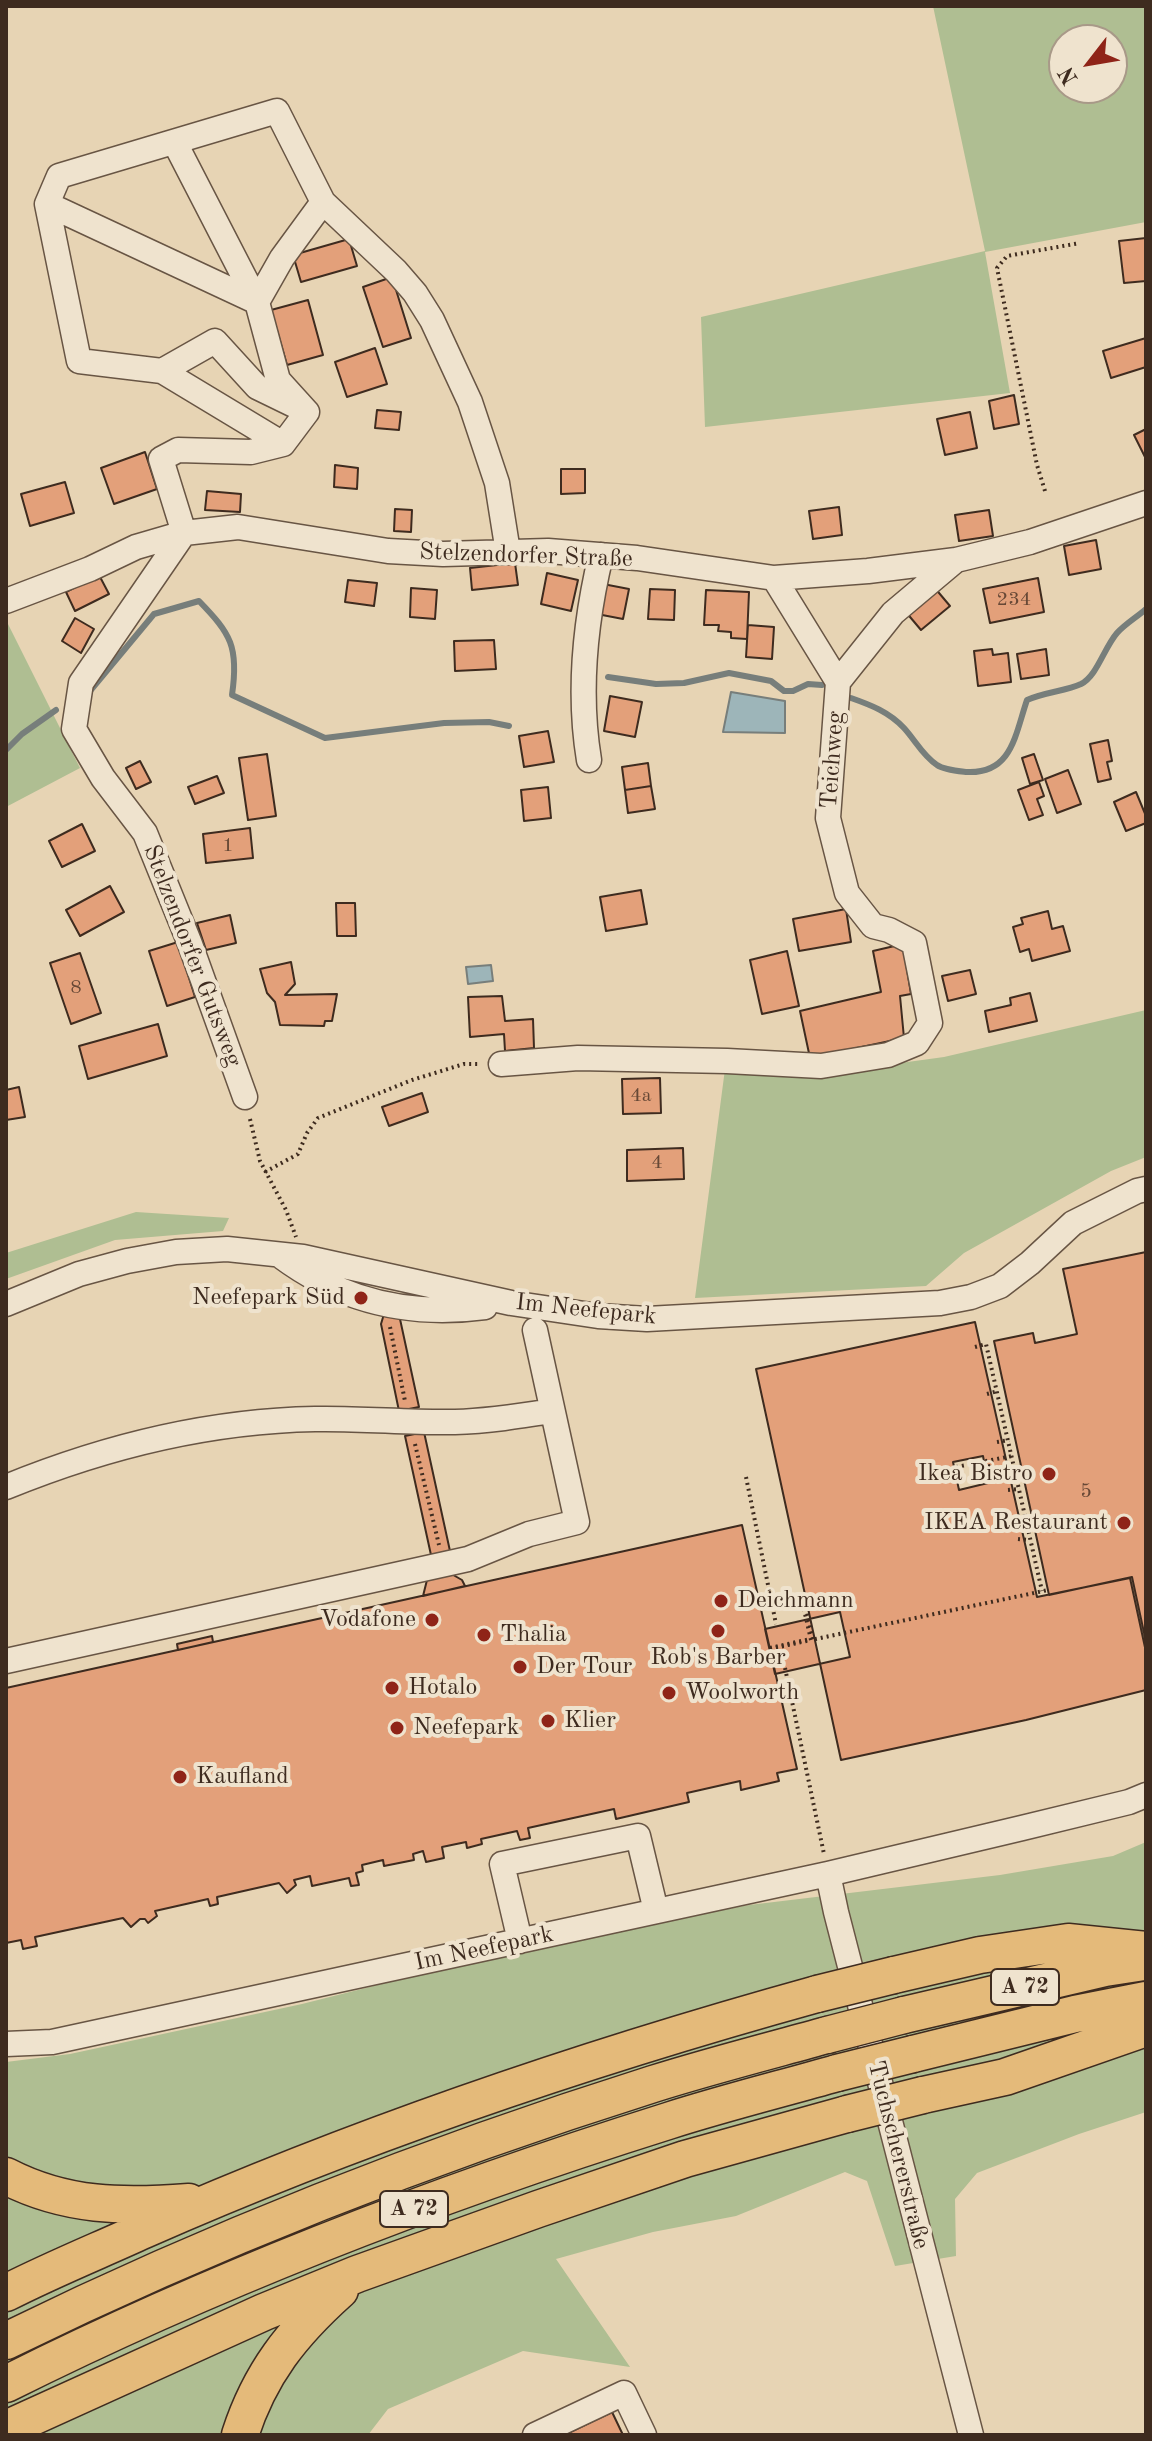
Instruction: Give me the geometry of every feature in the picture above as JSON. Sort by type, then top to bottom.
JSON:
[{"type":"highway","points":[[6,2293],[240,2188],[342,2147],[575,2065],[817,1994],[980,1955],[1068,1942],[1146,1950]]},
{"type":"highway","name":"A 72","points":[[6,2341],[272,2220],[518,2129],[655,2083],[904,2015],[1105,1968],[1146,1962]]},
{"type":"highway","name":"A 72","points":[[6,2384],[66,2354],[308,2248],[542,2162],[671,2120],[837,2073],[1075,2014],[1146,2000]]},
{"type":"highway","points":[[6,2429],[264,2312],[357,2274],[538,2209],[685,2159],[847,2114],[1005,2077],[1146,2028]]},
{"type":"highway","points":[[6,2176],[59,2198],[123,2205],[191,2202],[240,2188]]},
{"type":"highway","points":[[240,2435],[262,2380],[283,2349],[312,2315],[357,2274]]},
{"type":"street","points":[[283,444],[162,371],[79,361],[47,204],[59,176],[277,111],[323,202],[396,271],[432,320],[470,402],[493,470],[508,552]]},
{"type":"street","points":[[175,143],[257,302],[278,380],[307,412]]},
{"type":"street","points":[[257,302],[282,258],[323,202]]},
{"type":"street","points":[[47,204],[257,302]]},
{"type":"street","points":[[162,371],[215,341],[257,387],[307,412]]},
{"type":"street","points":[[184,533],[161,459],[178,450],[251,452],[283,444],[307,412]]},
{"type":"street","name":"Stelzendorfer Straße","points":[[6,601],[90,569],[136,547],[184,533],[238,527],[388,551],[443,554],[548,551],[774,578],[956,560],[1030,542],[1146,503]]},
{"type":"street","name":"Stelzendorfer Gutsweg","points":[[184,533],[81,683],[74,729],[103,778],[145,833],[190,944],[245,1097]]},
{"type":"street","points":[[589,760],[582,692],[601,555]]},
{"type":"street","name":"Teichweg","points":[[501,1064],[578,1058],[821,1066],[888,1055],[917,1043],[930,1023],[914,943],[889,930],[873,926],[847,893],[828,818],[838,682],[893,613],[956,560]]},
{"type":"street","name":"Teichweg","points":[[774,578],[838,682]]},
{"type":"street","name":"Im Neefepark","points":[[6,1304],[79,1274],[176,1252],[227,1249],[279,1254],[306,1246],[511,1303],[598,1316],[647,1319],[940,1303],[971,1297],[1000,1286],[1073,1223],[1146,1189]]},
{"type":"street","points":[[279,1254],[307,1275],[336,1290],[396,1307],[417,1310],[468,1309],[511,1303]]},
{"type":"street","points":[[6,1661],[468,1559],[529,1534],[577,1522],[535,1330]]},
{"type":"street","points":[[6,1487],[117,1448],[213,1428],[314,1419],[454,1422],[503,1419],[552,1411]]},
{"type":"street","name":"Im Neefepark","points":[[6,2044],[52,2042],[828,1874],[1129,1802],[1146,1795]]},
{"type":"street","points":[[520,1941],[502,1864],[638,1836],[656,1911]]},
{"type":"street","name":"Tuchschererstraße","points":[[828,1874],[971,2435]]},
{"type":"street","points":[[535,2435],[624,2393],[644,2435]]},
{"type":"path","points":[[1045,491],[997,268],[1007,256],[1080,243]]},
{"type":"path","points":[[265,1172],[298,1154],[318,1118],[412,1080],[464,1064],[501,1064]]},
{"type":"path","points":[[245,1097],[265,1172],[294,1232],[306,1246]]},
{"type":"path","points":[[294,1232],[306,1246]]},
{"type":"path","points":[[417,1310],[415,1320],[389,1325],[443,1565]]},
{"type":"path","points":[[812,1639],[1045,1591],[1030,1540],[986,1344],[975,1347]]},
{"type":"path","points":[[987,1394],[998,1391]]},
{"type":"path","points":[[1001,1408],[1008,1407]]},
{"type":"path","points":[[997,1442],[1009,1440]]},
{"type":"path","points":[[956,1467],[1012,1456]]},
{"type":"path","points":[[746,1477],[776,1624]]},
{"type":"path","points":[[1008,1490],[1020,1489]]},
{"type":"path","points":[[1018,1539],[1030,1540]]},
{"type":"path","points":[[805,1604],[812,1639],[803,1605],[805,1604]]},
{"type":"path","points":[[770,1648],[840,1633]]},
{"type":"path","points":[[785,1668],[828,1874]]},
{"type":"green space","points":[[933,6],[1146,6],[1146,222],[985,252],[1010,393],[705,427],[701,317],[985,251]]},
{"type":"green space","points":[[6,620],[80,768],[6,807]]},
{"type":"green space","points":[[1146,1010],[1146,1157],[1111,1171],[964,1253],[926,1286],[695,1298],[725,1069],[813,1075],[944,1057]]},
{"type":"green space","points":[[136,1212],[229,1218],[223,1231],[115,1240],[6,1279],[6,1253]]},
{"type":"green space","points":[[1146,1842],[1146,2112],[977,2173],[955,2199],[956,2256],[895,2266],[867,2181],[845,2172],[736,2216],[653,2232],[556,2259],[630,2367],[523,2351],[388,2409],[368,2435],[6,2435],[6,2062],[70,2054],[302,2004],[557,1940],[749,1905],[1000,1875],[1113,1856]]},
{"type":"water","points":[[731,692],[785,701],[785,733],[723,732]]},
{"type":"water","points":[[491,965],[493,981],[468,984],[466,967]]},
{"type":"building","points":[[1146,238],[1146,281],[1124,283],[1119,241]]},
{"type":"building","points":[[349,239],[357,266],[301,282],[293,255]]},
{"type":"building","points":[[392,277],[411,338],[383,347],[363,287]]},
{"type":"building","points":[[308,300],[323,355],[287,365],[271,310]]},
{"type":"building","points":[[1146,338],[1146,367],[1111,378],[1103,351]]},
{"type":"building","points":[[375,348],[387,384],[347,397],[335,362]]},
{"type":"building","points":[[1014,395],[1019,424],[994,429],[989,401]]},
{"type":"building","points":[[377,410],[401,412],[399,430],[375,428]]},
{"type":"building","points":[[970,412],[977,448],[945,455],[937,419]]},
{"type":"building","points":[[1146,429],[1146,459],[1134,435]]},
{"type":"building","points":[[145,452],[157,489],[114,504],[101,468]]},
{"type":"building","points":[[335,465],[358,468],[357,489],[334,487]]},
{"type":"building","points":[[561,469],[585,469],[585,493],[561,494]]},
{"type":"building","points":[[65,482],[74,513],[30,526],[21,494]]},
{"type":"building","points":[[207,491],[241,494],[240,512],[205,510]]},
{"type":"building","points":[[839,507],[842,535],[813,539],[809,511]]},
{"type":"building","points":[[395,509],[412,510],[411,532],[394,531]]},
{"type":"building","points":[[989,510],[993,536],[959,541],[955,515]]},
{"type":"building","points":[[1096,540],[1101,569],[1069,575],[1064,546]]},
{"type":"building","points":[[515,563],[518,585],[472,590],[470,568]]},
{"type":"building","points":[[547,573],[578,580],[571,611],[541,604]]},
{"type":"building","points":[[99,575],[109,594],[75,611],[66,592]]},
{"type":"building","points":[[1038,578],[1044,612],[990,623],[983,589]]},
{"type":"building","points":[[348,580],[377,583],[374,606],[345,602]]},
{"type":"building","points":[[603,584],[629,589],[623,619],[597,614]]},
{"type":"building","points":[[934,587],[950,606],[921,630],[905,611]]},
{"type":"building","points":[[411,588],[437,590],[435,619],[410,617]]},
{"type":"building","points":[[650,589],[675,590],[674,620],[648,619]]},
{"type":"building","points":[[706,590],[749,592],[747,639],[731,638],[731,632],[718,631],[719,625],[704,625]]},
{"type":"building","points":[[75,618],[94,629],[81,653],[62,641]]},
{"type":"building","points":[[748,625],[774,627],[772,659],[746,657]]},
{"type":"building","points":[[494,640],[496,669],[455,671],[454,641]]},
{"type":"building","points":[[992,649],[993,655],[1008,653],[1011,682],[978,686],[974,651]]},
{"type":"building","points":[[1046,649],[1049,675],[1021,679],[1017,654]]},
{"type":"building","points":[[610,696],[642,702],[635,737],[604,731]]},
{"type":"building","points":[[548,731],[554,762],[524,767],[519,736]]},
{"type":"building","points":[[1108,740],[1112,761],[1107,762],[1111,779],[1098,782],[1090,744]]},
{"type":"building","points":[[267,754],[276,816],[248,820],[239,758]]},
{"type":"building","points":[[1034,754],[1043,780],[1030,784],[1022,758]]},
{"type":"building","points":[[140,761],[151,782],[136,789],[126,768]]},
{"type":"building","points":[[648,763],[651,786],[625,790],[622,767]]},
{"type":"building","points":[[1068,770],[1081,804],[1057,813],[1045,779]]},
{"type":"building","points":[[217,776],[224,793],[195,804],[188,787]]},
{"type":"building","points":[[1039,782],[1044,796],[1037,799],[1043,815],[1029,820],[1018,790]]},
{"type":"building","points":[[651,786],[655,809],[628,813],[625,790]]},
{"type":"building","points":[[548,787],[551,818],[524,821],[521,790]]},
{"type":"building","points":[[1136,792],[1146,823],[1126,831],[1114,802]]},
{"type":"building","points":[[82,824],[95,851],[62,867],[49,841]]},
{"type":"building","points":[[250,828],[253,858],[206,863],[203,834]]},
{"type":"building","points":[[110,886],[124,912],[80,936],[66,910]]},
{"type":"building","points":[[641,890],[647,924],[606,931],[600,897]]},
{"type":"building","points":[[336,903],[355,903],[356,936],[337,936]]},
{"type":"building","points":[[846,909],[851,942],[799,951],[793,919]]},
{"type":"building","points":[[1048,911],[1052,929],[1063,926],[1070,951],[1032,961],[1029,949],[1020,952],[1013,927],[1023,924],[1021,918]]},
{"type":"building","points":[[230,915],[236,943],[206,950],[197,923]]},
{"type":"building","points":[[178,942],[195,997],[167,1006],[149,951]]},
{"type":"building","points":[[903,944],[911,994],[900,996],[904,1038],[810,1058],[800,1011],[881,992],[873,951]]},
{"type":"building","points":[[787,951],[799,1006],[762,1014],[750,960]]},
{"type":"building","points":[[80,953],[101,1013],[71,1024],[50,963]]},
{"type":"building","points":[[291,962],[295,984],[285,995],[337,994],[332,1021],[325,1021],[324,1026],[280,1025],[275,1002],[267,993],[260,969]]},
{"type":"building","points":[[970,970],[976,994],[948,1001],[942,976]]},
{"type":"building","points":[[1030,993],[1037,1021],[989,1032],[985,1011],[1011,1005],[1010,998]]},
{"type":"building","points":[[502,996],[505,1021],[533,1019],[534,1048],[505,1051],[504,1034],[470,1037],[468,997]]},
{"type":"building","points":[[158,1024],[167,1056],[88,1079],[79,1046]]},
{"type":"building","points":[[660,1078],[661,1113],[623,1114],[622,1079]]},
{"type":"building","points":[[19,1087],[25,1117],[6,1120],[6,1090]]},
{"type":"building","points":[[422,1093],[428,1112],[389,1126],[382,1107]]},
{"type":"building","points":[[683,1148],[684,1179],[627,1181],[627,1150]]},
{"type":"building","points":[[1146,1252],[1146,1642],[1132,1577],[1049,1595],[994,1341],[1033,1333],[1035,1343],[1077,1334],[1063,1269]]},
{"type":"building","points":[[384,1314],[398,1315],[400,1319],[419,1407],[399,1411],[381,1324]]},
{"type":"building","points":[[975,1322],[1037,1597],[1130,1578],[1146,1652],[1146,1690],[841,1760],[756,1369]]},
{"type":"building","points":[[424,1432],[450,1551],[431,1555],[405,1436]]},
{"type":"building","points":[[983,1456],[988,1483],[959,1490],[953,1462]]},
{"type":"building","name":"Neefepark","points":[[742,1525],[797,1769],[777,1773],[779,1781],[741,1790],[740,1781],[687,1793],[689,1802],[616,1819],[614,1809],[528,1828],[530,1838],[520,1840],[517,1831],[481,1839],[482,1844],[467,1848],[466,1842],[442,1847],[444,1858],[426,1862],[423,1851],[413,1854],[414,1860],[384,1866],[383,1860],[362,1865],[363,1871],[356,1873],[359,1885],[351,1886],[349,1878],[312,1886],[310,1876],[294,1880],[296,1885],[287,1893],[279,1883],[217,1897],[218,1904],[210,1906],[208,1899],[155,1911],[157,1916],[148,1923],[140,1919],[131,1927],[123,1918],[35,1937],[37,1946],[23,1949],[21,1940],[6,1943],[6,1688]]},
{"type":"building","points":[[448,1572],[462,1580],[465,1586],[423,1596],[427,1580]]},
{"type":"building","points":[[840,1612],[850,1657],[775,1674],[765,1629]]},
{"type":"building","points":[[212,1636],[213,1642],[178,1650],[177,1644]]},
{"type":"building","points":[[612,2412],[623,2435],[564,2435]]},
{"type":"waterway","points":[[90,691],[154,614],[199,601],[219,623],[230,642],[234,665],[232,695],[325,738],[444,723],[489,722],[509,726]]},
{"type":"waterway","points":[[851,698],[873,706],[892,718],[940,767],[967,772],[982,771],[994,767],[1009,750],[1027,700],[1087,680],[1117,633],[1146,609]]},
{"type":"waterway","points":[[608,677],[656,684],[684,683],[729,673],[771,681],[784,691],[793,691],[808,684],[822,685]]},
{"type":"waterway","points":[[6,750],[22,734],[56,710]]},
{"type":"place","name":"Neefepark Süd","points":[[361,1298]]},
{"type":"place","name":"Ikea Bistro","points":[[1049,1474]]},
{"type":"place","name":"IKEA Restaurant","points":[[1124,1523]]},
{"type":"place","name":"Deichmann","points":[[721,1601]]},
{"type":"place","name":"Vodafone","points":[[432,1620]]},
{"type":"place","name":"Rob's Barber","points":[[718,1631]]},
{"type":"place","name":"Thalia","points":[[484,1635]]},
{"type":"place","name":"Der Tour","points":[[520,1667]]},
{"type":"place","name":"Hotalo","points":[[392,1688]]},
{"type":"place","name":"Woolworth","points":[[669,1693]]},
{"type":"place","name":"Klier","points":[[548,1721]]},
{"type":"place","name":"Neefepark","points":[[397,1728]]},
{"type":"place","name":"Kaufland","points":[[180,1777]]}]
